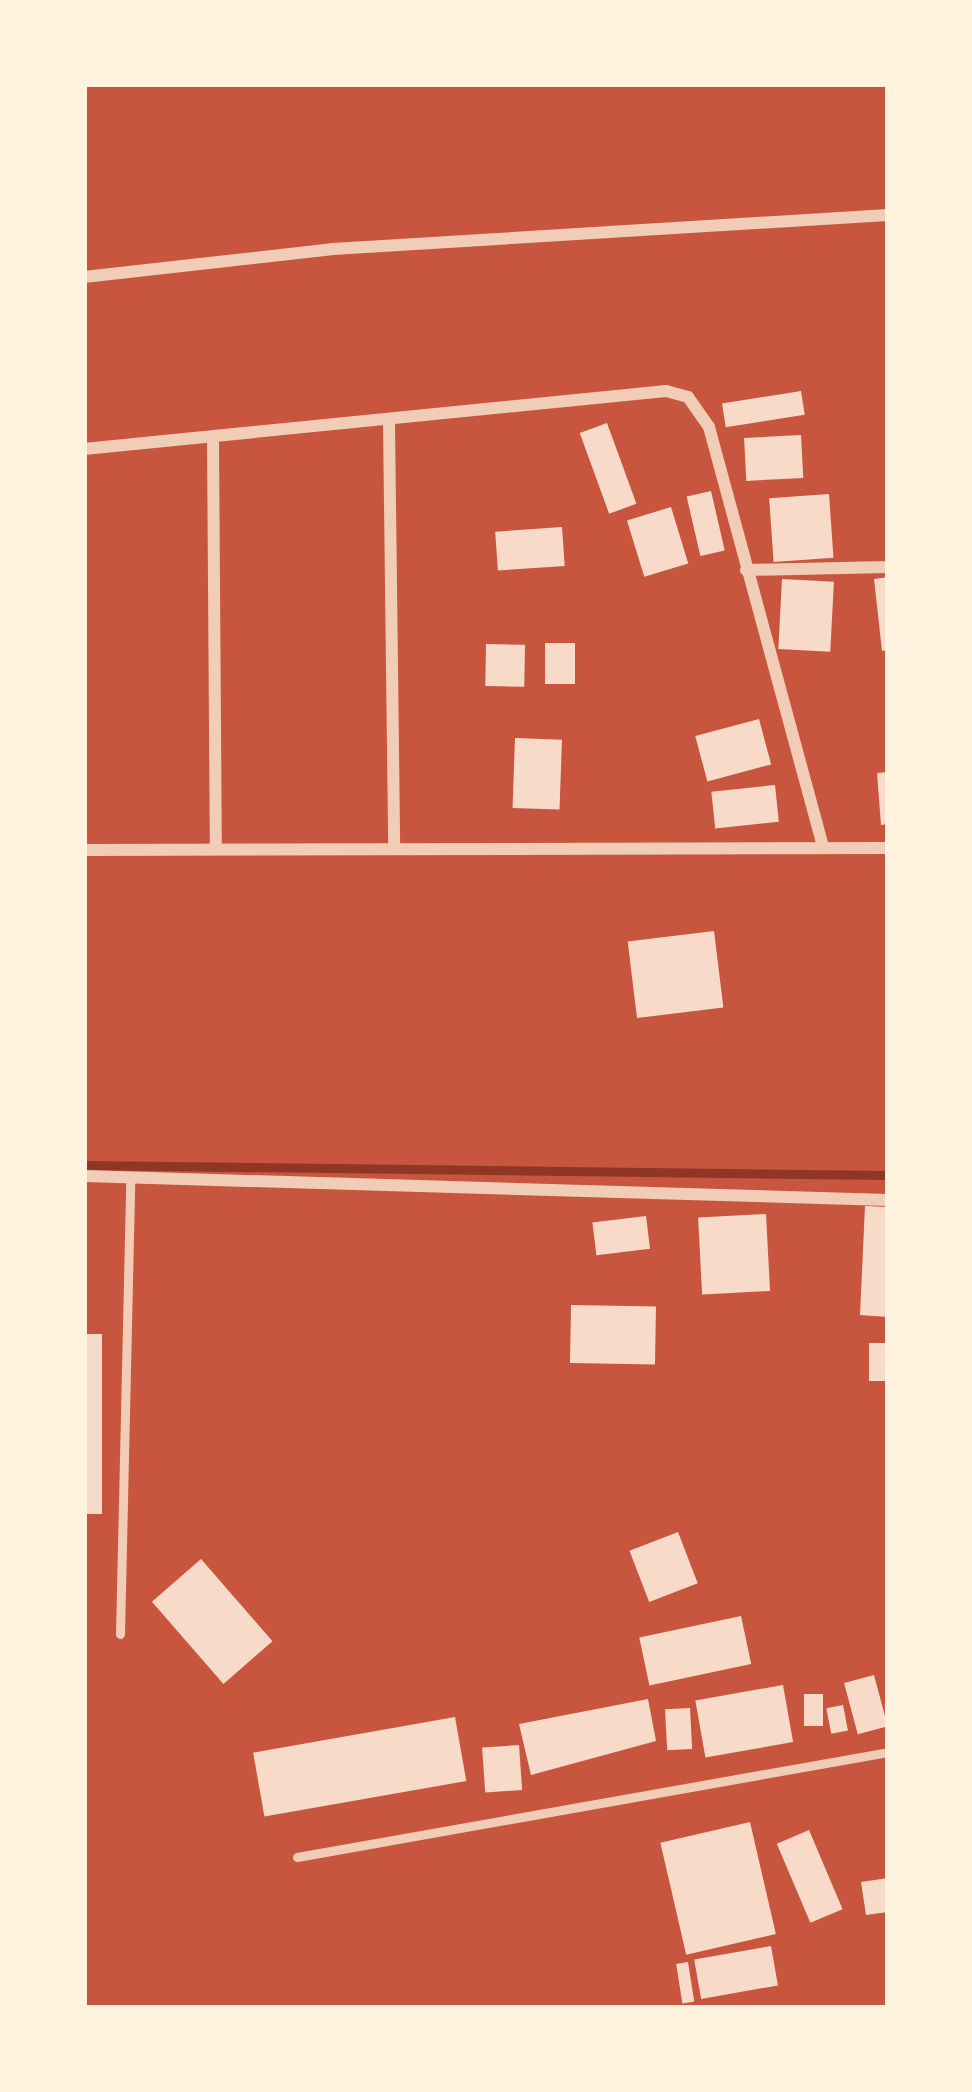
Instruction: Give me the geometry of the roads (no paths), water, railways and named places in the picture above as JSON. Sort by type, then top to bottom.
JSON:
[{"type":"street","points":[[84,277],[333,249],[888,215]]},
{"type":"street","points":[[84,449],[213,440],[666,391],[688,397],[709,427],[823,847]]},
{"type":"street","points":[[389,422],[394,848]]},
{"type":"street","points":[[213,440],[216,849]]},
{"type":"street","points":[[746,570],[888,567]]},
{"type":"street","points":[[84,850],[888,848]]},
{"type":"street","points":[[84,1176],[888,1200]]},
{"type":"lane","points":[[120,1634],[130,1178]]},
{"type":"lane","points":[[297,1857],[888,1751]]},
{"type":"waterway","points":[[84,1165],[888,1175]]}]
